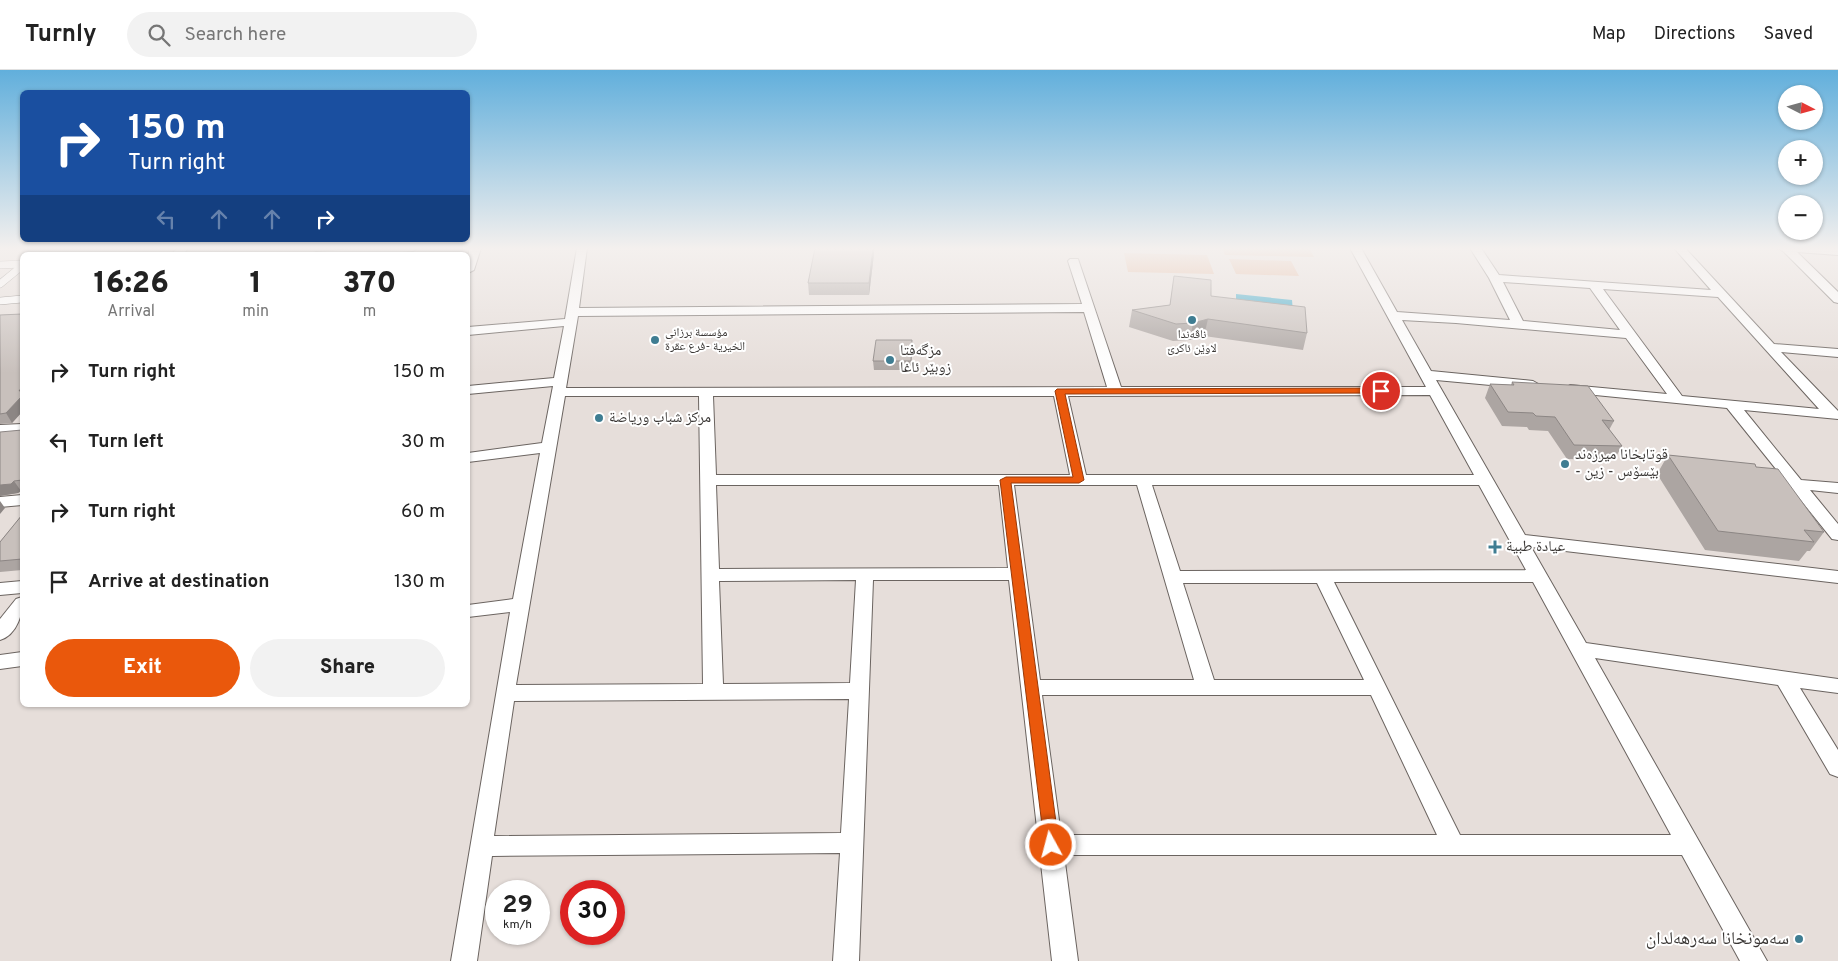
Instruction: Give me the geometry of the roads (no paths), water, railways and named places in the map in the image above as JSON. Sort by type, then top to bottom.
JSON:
[{"type":"street","points":[[464,961],[505,693],[576,290]]},
{"type":"street","points":[[1083,290],[1115,391]]},
{"type":"street","points":[[1379,290],[1754,961]]},
{"type":"street","points":[[1502,290],[1518,324]]},
{"type":"street","points":[[1597,290],[1678,400]]},
{"type":"street","points":[[1664,290],[1720,294]]},
{"type":"street","points":[[1716,290],[1834,414]]},
{"type":"street","points":[[1829,290],[1838,299]]},
{"type":"street","points":[[470,331],[572,317],[1089,308]]},
{"type":"street","points":[[1394,316],[1518,324],[1632,335]]},
{"type":"street","points":[[1770,348],[1838,353]]},
{"type":"street","points":[[1426,375],[1834,414]]},
{"type":"street","points":[[470,390],[560,386],[706,392],[1435,391]]},
{"type":"street","points":[[1060,391],[1079,480]]},
{"type":"street","points":[[706,392],[713,691]]},
{"type":"street","points":[[1732,405],[1838,535]]},
{"type":"street","points":[[0,430],[20,428]]},
{"type":"street","points":[[470,457],[549,447]]},
{"type":"street","points":[[708,480],[1485,480]]},
{"type":"street","points":[[1006,480],[1065,961]]},
{"type":"street","points":[[1142,480],[1206,688]]},
{"type":"street","points":[[1797,484],[1838,488]]},
{"type":"street","points":[[0,502],[20,500]]},
{"type":"street","points":[[1519,540],[1838,577]]},
{"type":"street","points":[[846,961],[865,573]]},
{"type":"street","points":[[710,575],[1017,574]]},
{"type":"street","points":[[1172,577],[1539,576]]},
{"type":"street","points":[[1323,577],[1453,844]]},
{"type":"street","points":[[0,589],[20,587]]},
{"type":"street","points":[[470,610],[522,604]]},
{"type":"street","points":[[0,633],[20,606]]},
{"type":"street","points":[[1580,649],[1838,686]]},
{"type":"street","points":[[0,662],[20,659]]},
{"type":"street","points":[[1784,678],[1838,768]]},
{"type":"street","points":[[1031,687],[1377,688]]},
{"type":"street","points":[[505,693],[859,691]]},
{"type":"street","points":[[482,846],[852,843]]},
{"type":"street","points":[[1051,845],[1689,844]]},
{"type":"lane","points":[[0,301],[20,299]]},
{"type":"water","points":[[1236,294],[1292,300],[1293,312],[1236,307]]},
{"type":"place","name":"ناڤەندا لاوێن ئاکرێ","points":[[1192,320]]},
{"type":"place","name":"مؤسسة برزانى الخيرية -فرع عقرة","points":[[655,340]]},
{"type":"place","name":"مزگەفتا زوبێر ئاغا","points":[[890,360]]},
{"type":"place","name":"مركز شباب ورياضة","points":[[599,418]]},
{"type":"place","name":"قوتابخانا میرزەند - بێسۆس - زین","points":[[1565,464]]},
{"type":"place","name":"عيادة طبية","points":[[1495,547]]},
{"type":"place","name":"سەمونخانا سەرهەلدان","points":[[1799,939]]}]
